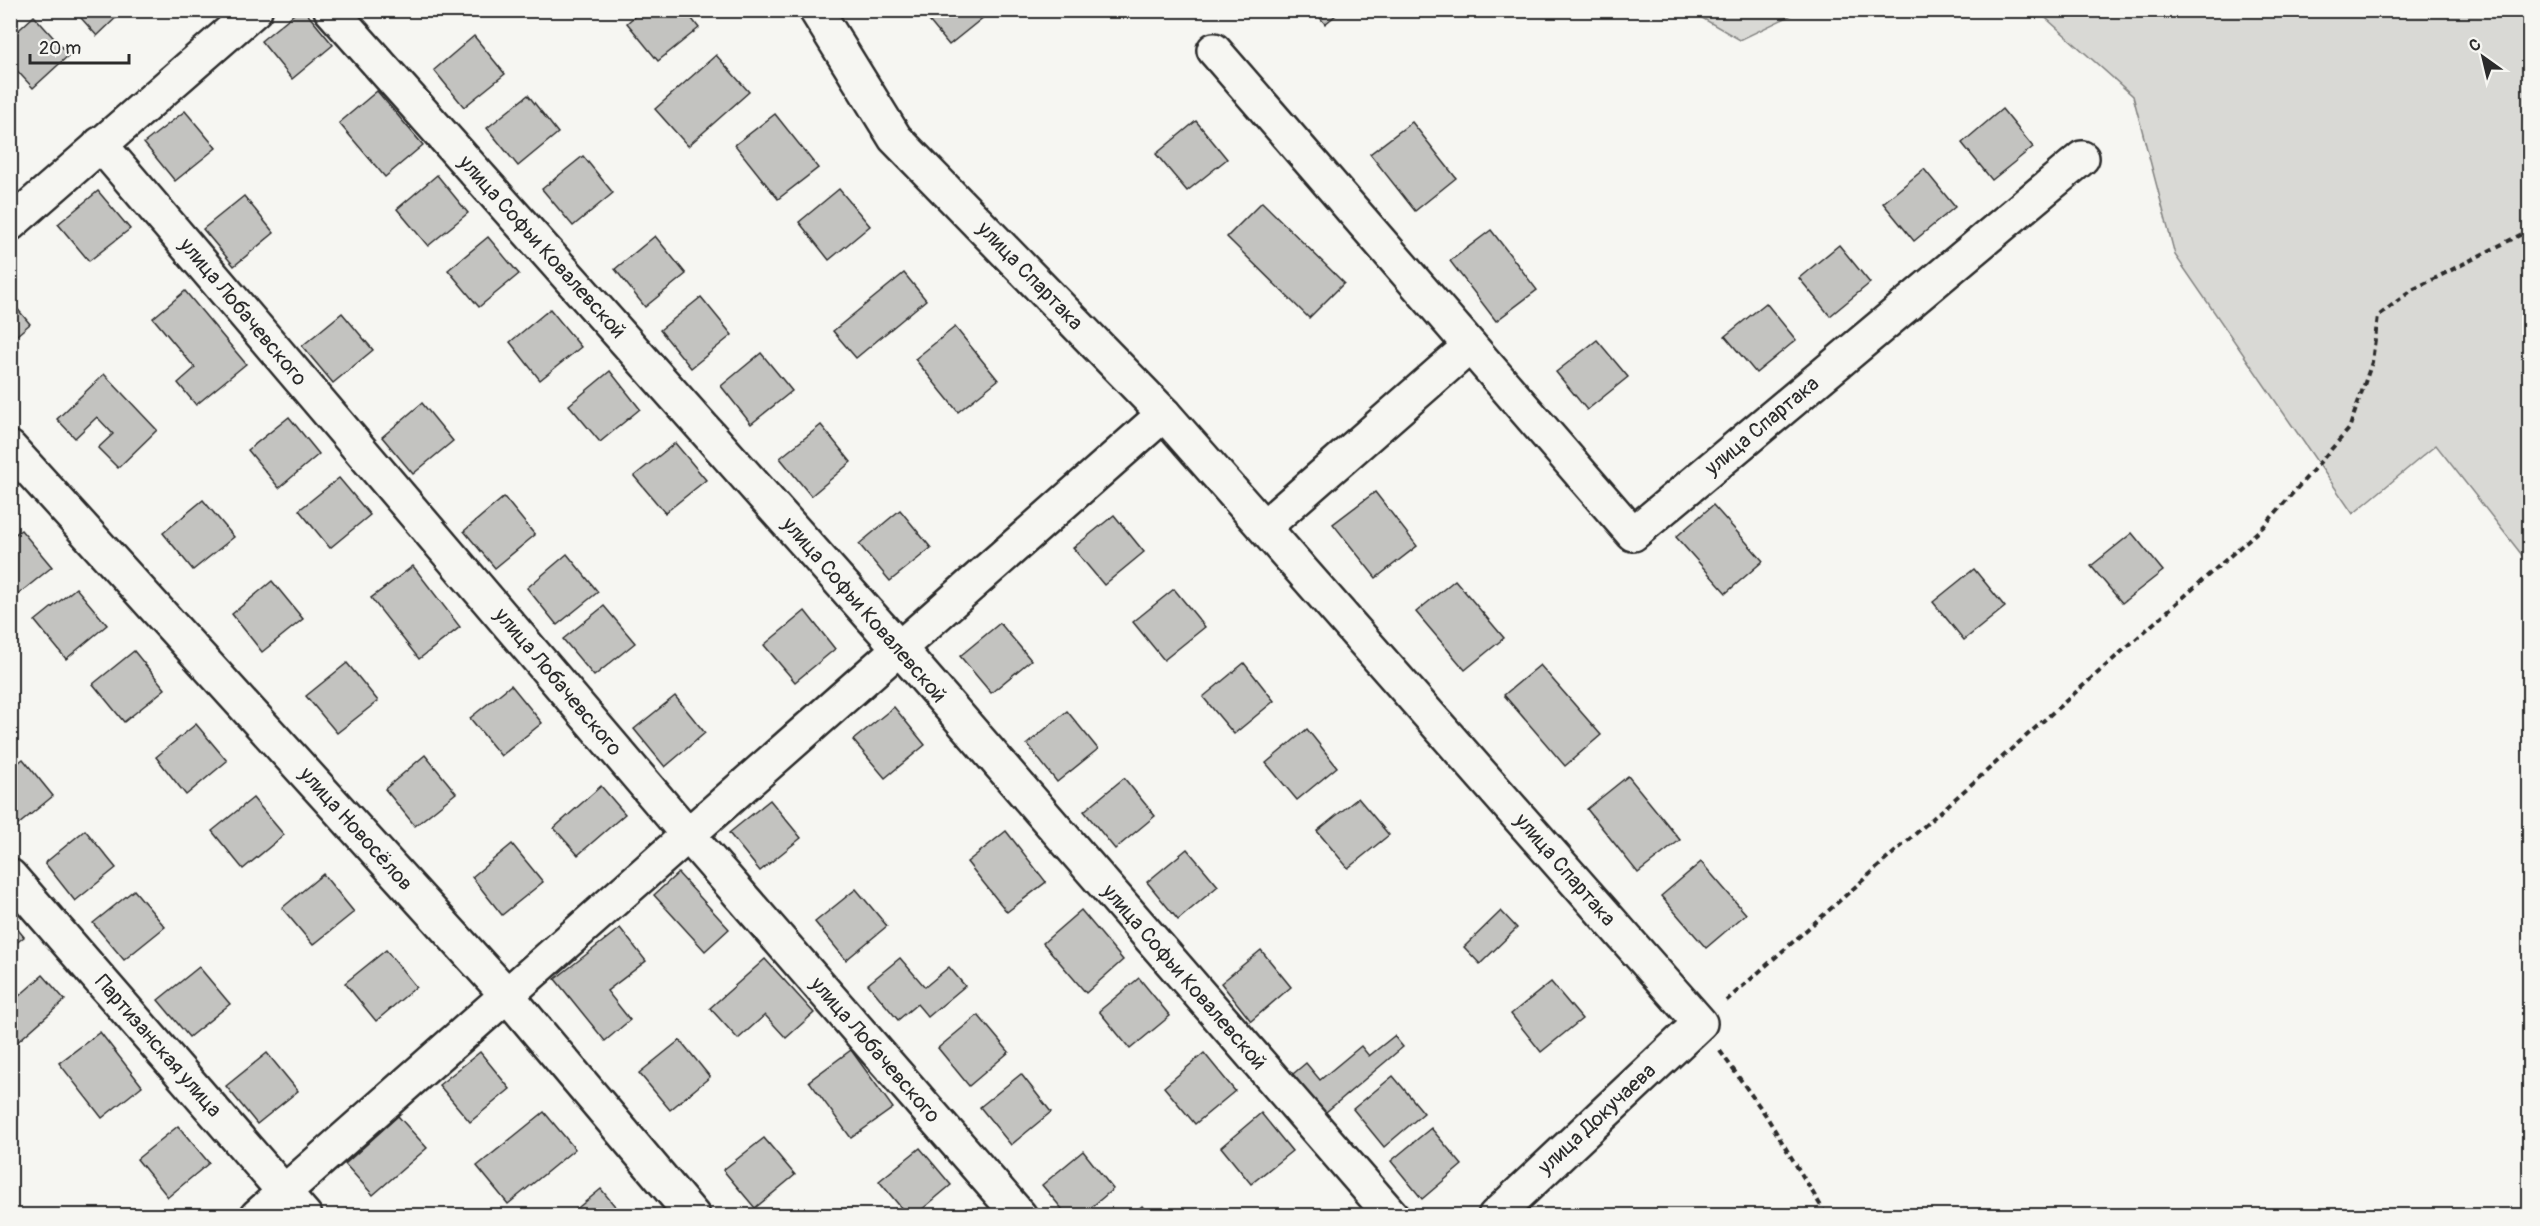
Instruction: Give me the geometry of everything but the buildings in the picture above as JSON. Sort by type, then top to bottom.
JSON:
[{"type":"street","points":[[10,224],[255,10]]},
{"type":"street","name":"улица Софьи Ковалевской","points":[[331,10],[899,648],[1392,1215]]},
{"type":"street","name":"улица Спартака","points":[[816,10],[895,138],[1164,414],[1700,1023]]},
{"type":"street","name":"улица Спартака","points":[[1214,50],[1633,534],[2082,158]]},
{"type":"street","name":"улица Лобачевского","points":[[100,144],[688,835],[1020,1215]]},
{"type":"street","points":[[1264,527],[1470,346]]},
{"type":"street","points":[[257,1215],[295,1204],[507,995],[1164,414]]},
{"type":"street","name":"улица Новосёлов","points":[[10,448],[507,995],[693,1215]]},
{"type":"street","name":"Партизанская улица","points":[[10,876],[295,1204]]},
{"type":"street","name":"улица Докучаева","points":[[1495,1215],[1700,1023]]},
{"type":"path","points":[[1827,1215],[1765,1114],[1700,1023],[1813,927],[2264,526],[2349,429],[2372,362],[2378,316],[2412,290],[2529,230]]},
{"type":"shaded area","points":[[1690,11],[1800,11],[1740,40]]},
{"type":"shaded area","points":[[2038,11],[2529,11],[2529,564],[2436,445],[2353,514],[2175,255],[2133,96]]}]
